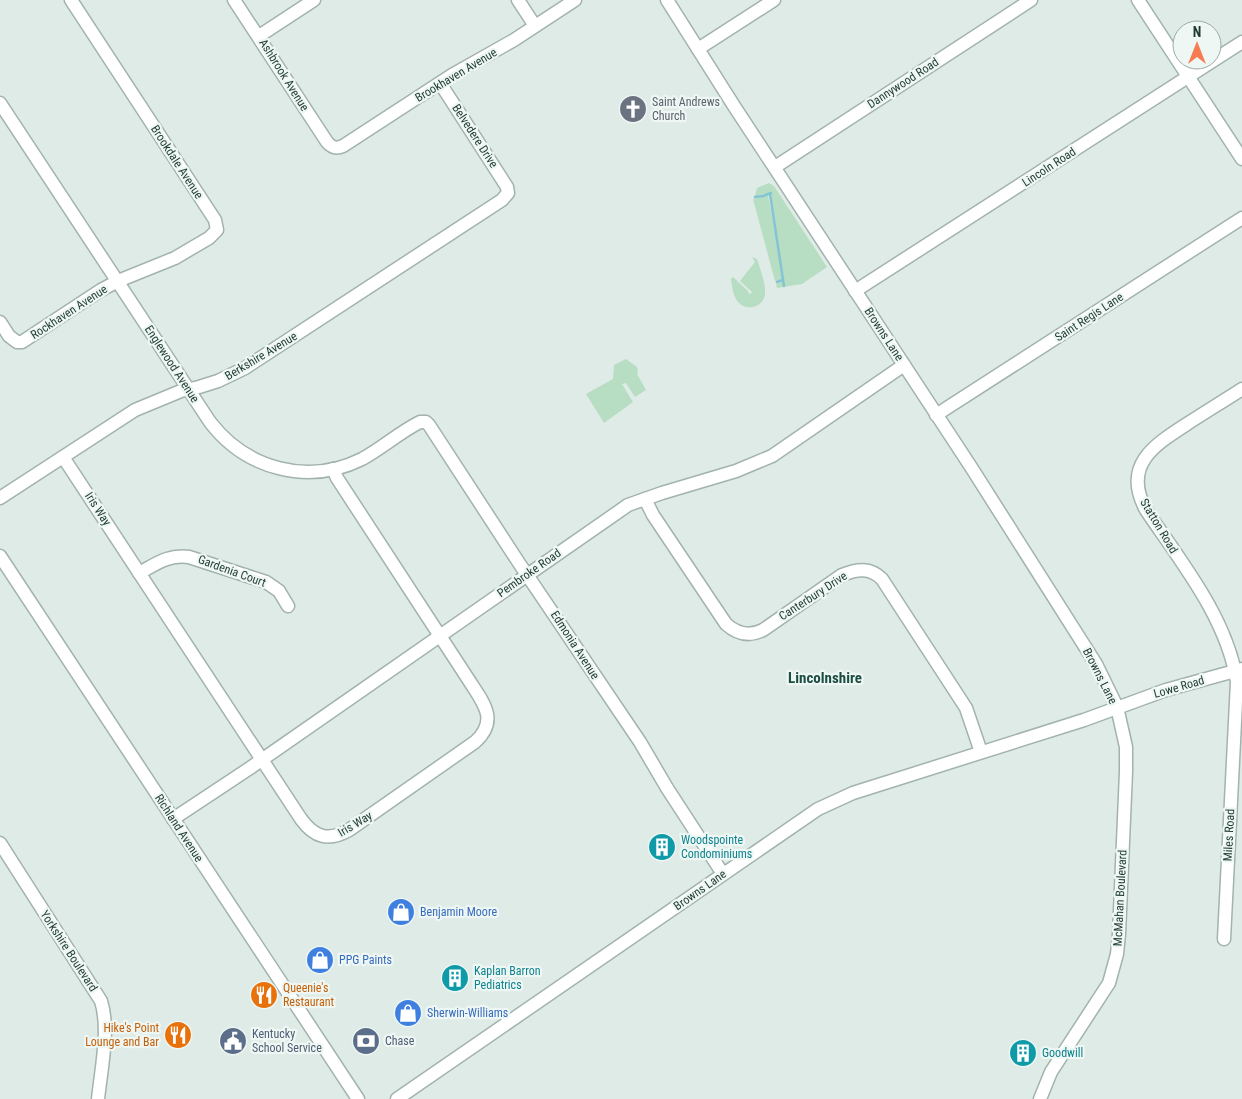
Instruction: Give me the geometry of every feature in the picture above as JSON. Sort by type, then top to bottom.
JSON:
[{"type":"street","name":"Brookdale Avenue","points":[[71,0],[218,225],[217,230],[209,238],[175,258],[118,281]]},
{"type":"street","name":"Ashbrook Avenue","points":[[234,0],[327,142],[330,146],[336,148]]},
{"type":"street","points":[[259,36],[314,0]]},
{"type":"street","points":[[518,0],[536,26]]},
{"type":"street","name":"Brookhaven Avenue","points":[[336,148],[344,146],[440,83],[536,26],[575,0]]},
{"type":"street","name":"Browns Lane","points":[[398,1099],[723,874],[831,802],[853,792],[1076,722],[1117,707],[1096,664],[667,0]]},
{"type":"street","points":[[698,49],[774,0]]},
{"type":"street","name":"Dannywood Road","points":[[775,167],[1031,0]]},
{"type":"street","points":[[1138,0],[1242,159]]},
{"type":"street","name":"Lincoln Road","points":[[855,292],[1242,42]]},
{"type":"street","name":"Belvedere Drive","points":[[440,83],[508,190]]},
{"type":"street","name":"Englewood Avenue","points":[[0,103],[188,389],[222,437],[238,451],[277,468],[289,471],[315,472],[333,469],[363,458],[423,421]]},
{"type":"street","name":"Berkshire Avenue","points":[[0,498],[135,410],[188,389],[199,388],[218,381],[245,368],[502,200],[508,190]]},
{"type":"street","name":"Saint Regis Lane","points":[[936,415],[1242,218]]},
{"type":"street","name":"Rockhaven Avenue","points":[[0,322],[12,340],[22,342],[118,281]]},
{"type":"street","name":"Pembroke Road","points":[[173,819],[262,760],[628,505],[744,468],[772,456],[904,365]]},
{"type":"street","name":"Statton Road","points":[[1239,670],[1216,618],[1146,510],[1139,492],[1138,480],[1144,458],[1156,445],[1241,392]]},
{"type":"street","name":"Edmonia Avenue","points":[[423,421],[429,425],[640,742],[666,788],[723,874]]},
{"type":"street","name":"Iris Way","points":[[63,457],[301,819],[312,832],[329,837],[341,835],[349,830],[475,742],[484,731],[487,721],[485,705],[337,478],[333,469]]},
{"type":"street","name":"Canterbury Drive","points":[[645,499],[653,515],[726,624],[740,633],[752,634],[758,632],[842,575],[852,571],[867,570],[878,575],[888,587],[962,701],[974,727],[981,752]]},
{"type":"street","name":"Richland Avenue","points":[[0,556],[358,1099]]},
{"type":"street","name":"Gardenia Court","points":[[139,572],[172,556],[189,557],[266,582],[279,591],[288,606]]},
{"type":"street","name":"Lowe Road","points":[[1117,707],[1166,690],[1239,670]]},
{"type":"street","name":"Miles Road","points":[[1224,939],[1239,670]]},
{"type":"street","name":"McMahan Boulevard","points":[[1040,1099],[1051,1072],[1109,983],[1117,954],[1126,747],[1117,707]]},
{"type":"street","name":"Yorkshire Boulevard","points":[[0,843],[101,1001],[104,1009],[104,1024],[98,1099]]},
{"type":"green space","points":[[769,183],[774,186],[827,267],[802,284],[777,288],[776,284],[784,281],[783,286],[785,285],[771,204],[771,193],[755,196],[757,188]]},
{"type":"green space","points":[[768,195],[784,280],[775,281],[753,199]]},
{"type":"green space","points":[[752,257],[757,259],[764,281],[765,294],[758,305],[745,307],[736,300],[731,279],[733,277],[749,294],[752,293],[740,281],[755,262]]},
{"type":"green space","points":[[626,359],[637,367],[637,374],[646,390],[635,397],[626,383],[622,384],[633,402],[604,423],[586,394],[613,379],[614,365]]},
{"type":"waterway","points":[[755,197],[771,193]]},
{"type":"waterway","points":[[770,194],[784,286]]},
{"type":"waterway","points":[[777,282],[783,280]]},
{"type":"place","name":"Saint Andrews Church","points":[[633,109]]},
{"type":"place","name":"Woodspointe Condominiums","points":[[662,847]]},
{"type":"place","name":"Benjamin Moore","points":[[401,912]]},
{"type":"place","name":"PPG Paints","points":[[320,960]]},
{"type":"place","name":"Kaplan Barron Pediatrics","points":[[455,978]]},
{"type":"place","name":"Queenie's Restaurant","points":[[264,995]]},
{"type":"place","name":"Sherwin-Williams","points":[[408,1013]]},
{"type":"place","name":"Hike's Point Lounge and Bar","points":[[178,1035]]},
{"type":"place","name":"Kentucky School Service","points":[[233,1041]]},
{"type":"place","name":"Chase","points":[[366,1041]]},
{"type":"place","name":"Goodwill","points":[[1023,1053]]},
{"type":"district","name":"Lincolnshire","points":[[825,678]]}]
